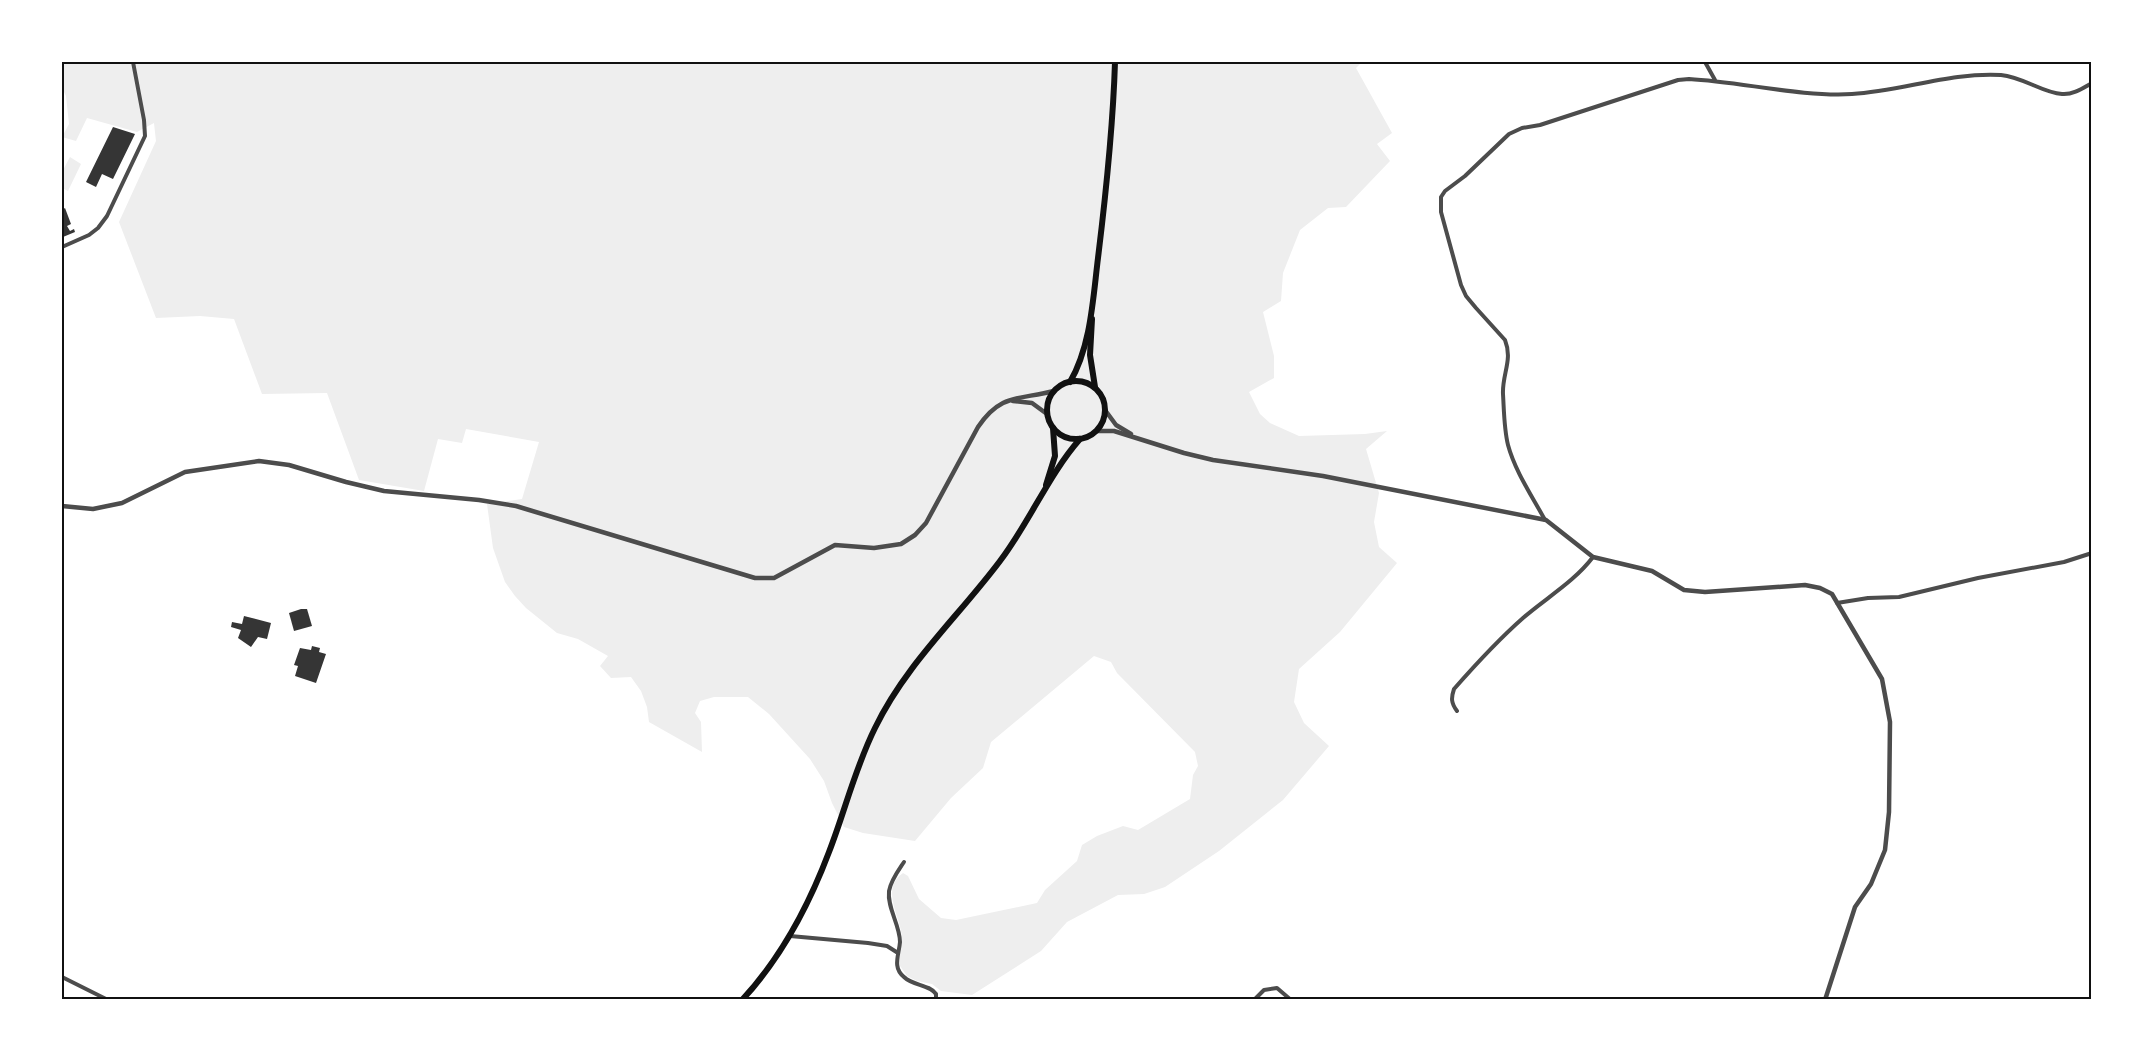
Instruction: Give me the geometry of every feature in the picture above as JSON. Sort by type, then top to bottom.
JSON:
[{"type":"main road","points":[[1052,427],[1064,437],[1080,439],[1096,431],[1106,410],[1095,387],[1090,355],[1093,296],[1113,104],[1115,62]]},
{"type":"main road","points":[[1070,382],[1082,354],[1093,296]]},
{"type":"main road","points":[[1043,495],[1055,456],[1052,427],[1047,414],[1047,406],[1054,391],[1070,382],[1087,383],[1095,387]]},
{"type":"main road","points":[[742,999],[790,936],[817,884],[861,760],[885,707],[923,653],[1000,561],[1066,457],[1080,439]]},
{"type":"street","points":[[62,247],[89,235],[107,216],[145,136],[133,62]]},
{"type":"street","points":[[1705,62],[1715,81]]},
{"type":"street","points":[[1824,999],[1856,907],[1880,866],[1887,837],[1890,722],[1882,679],[1832,594],[1820,588],[1805,585],[1706,592],[1684,590],[1652,571],[1593,556],[1546,520],[1521,476],[1509,446],[1503,386],[1508,347],[1500,334],[1466,296],[1442,212],[1441,197],[1445,190],[1465,176],[1515,131],[1678,80],[1715,81],[1814,93],[1842,94],[1980,76],[2002,75],[2018,78],[2062,94],[2078,91],[2091,82]]},
{"type":"street","points":[[62,506],[93,509],[122,503],[185,471],[259,461],[289,465],[346,482],[384,490],[516,506],[755,578],[774,578],[835,545],[873,548],[901,544],[915,536],[926,523],[987,414],[1016,397],[1054,391]]},
{"type":"street","points":[[1007,401],[1020,400],[1032,403],[1047,414]]},
{"type":"street","points":[[1106,410],[1116,425],[1136,436],[1169,449],[1213,460],[1323,476],[1546,520]]},
{"type":"street","points":[[1096,431],[1114,431],[1136,436]]},
{"type":"street","points":[[1837,603],[1920,593],[1978,578],[2064,562],[2091,553]]},
{"type":"street","points":[[1457,711],[1451,697],[1454,689],[1499,640],[1583,570],[1593,556]]},
{"type":"street","points":[[904,862],[893,879],[889,892],[900,941],[896,966],[902,977],[932,989],[936,994],[936,999]]},
{"type":"street","points":[[790,936],[868,943],[887,946],[898,953]]},
{"type":"street","points":[[62,977],[108,999]]},
{"type":"street","points":[[1254,999],[1264,990],[1276,988],[1291,999]]},
{"type":"shaded area","points":[[62,62],[1362,62],[1356,68],[1392,133],[1377,144],[1390,161],[1346,207],[1328,208],[1300,230],[1283,273],[1281,301],[1263,312],[1274,356],[1274,378],[1249,392],[1260,414],[1270,423],[1299,436],[1387,431],[1366,449],[1379,493],[1374,522],[1379,547],[1397,563],[1340,632],[1299,669],[1294,702],[1304,723],[1329,746],[1283,800],[1219,851],[1165,887],[1144,894],[1118,895],[1067,922],[1041,951],[972,995],[941,991],[932,984],[907,976],[898,963],[902,939],[892,896],[896,880],[903,873],[908,876],[919,899],[941,918],[956,920],[1037,903],[1045,890],[1077,861],[1082,845],[1097,836],[1123,826],[1138,830],[1190,799],[1193,775],[1198,766],[1195,752],[1117,673],[1111,662],[1094,656],[991,742],[983,768],[951,798],[915,841],[863,833],[844,827],[824,781],[810,759],[769,714],[748,697],[714,697],[700,701],[695,713],[701,722],[702,752],[649,722],[647,707],[641,691],[631,677],[611,678],[600,666],[608,656],[578,639],[557,633],[526,608],[505,582],[493,548],[487,504],[522,499],[539,442],[466,429],[462,443],[438,439],[424,491],[359,480],[327,393],[262,394],[234,319],[200,316],[156,318],[119,222],[156,141],[154,123],[137,132],[87,118],[76,141],[62,137],[69,124],[66,96],[62,88]]},
{"type":"shaded area","points":[[70,157],[81,164],[68,191],[62,188],[62,172]]},
{"type":"building","points":[[113,127],[135,134],[113,179],[102,174],[96,187],[86,182]]},
{"type":"building","points":[[65,208],[71,224],[67,226],[70,231],[74,229],[75,232],[63,237],[62,210]]},
{"type":"building","points":[[307,609],[312,626],[294,631],[289,613]]},
{"type":"building","points":[[244,616],[271,623],[267,639],[258,637],[251,647],[238,638],[241,630],[231,627],[232,622],[242,624]]},
{"type":"building","points":[[312,646],[320,648],[319,652],[326,654],[316,683],[295,676],[298,666],[294,665],[300,648],[311,650]]}]
